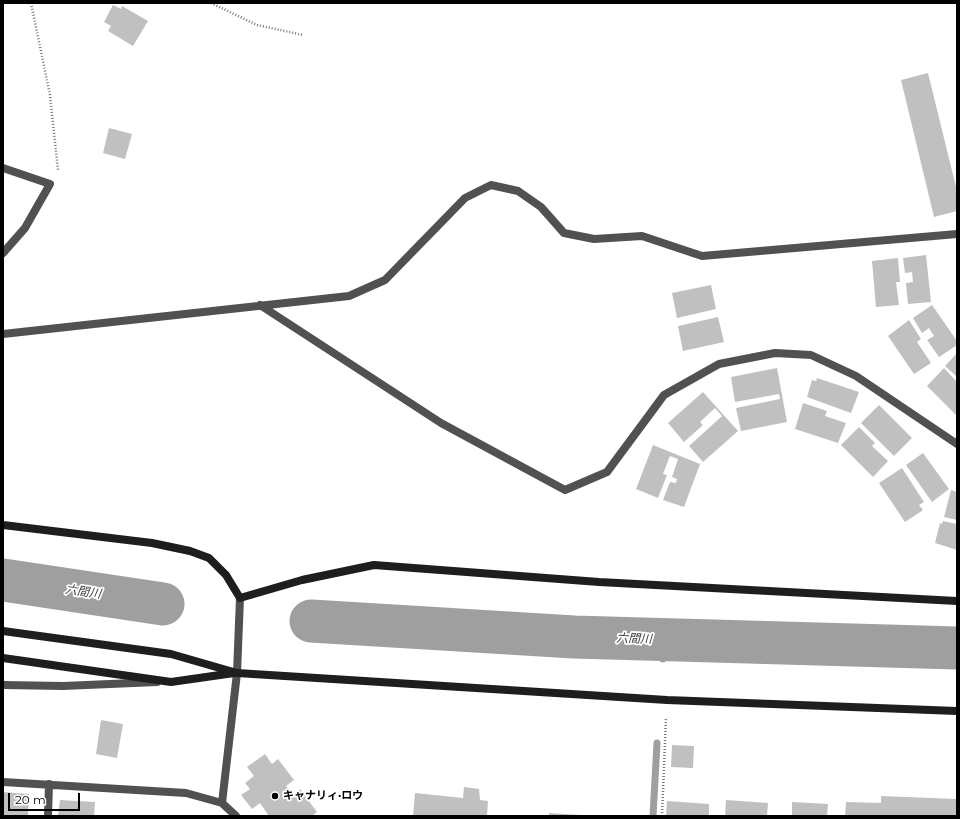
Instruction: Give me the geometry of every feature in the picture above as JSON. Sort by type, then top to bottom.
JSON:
[{"type":"street","points":[[3,168],[50,184],[25,228],[3,253]]},
{"type":"street","points":[[3,334],[348,296],[385,280],[465,198],[490,185],[518,191],[541,208],[564,233],[594,239],[642,236],[702,256],[957,234]]},
{"type":"street","points":[[260,306],[441,424],[564,490],[607,472],[664,395],[719,364],[775,353],[811,356],[856,376],[957,444]]},
{"type":"street","points":[[3,525],[152,543],[190,551],[209,558],[226,575],[240,598],[237,673],[222,803]]},
{"type":"street","points":[[240,598],[302,580],[374,565],[599,582],[957,601]]},
{"type":"street","points":[[3,631],[171,654],[237,673]]},
{"type":"street","points":[[3,658],[171,682]]},
{"type":"street","points":[[3,685],[63,686],[171,682],[237,673],[667,700],[957,711]]},
{"type":"street","points":[[3,782],[186,793],[222,803],[236,816]]},
{"type":"street","points":[[48,816],[50,784]]},
{"type":"path","points":[[31,3],[50,95],[58,170],[50,184]]},
{"type":"path","points":[[211,3],[257,25],[303,35]]},
{"type":"path","points":[[662,816],[667,700]]},
{"type":"building","points":[[113,5],[121,9],[122,6],[148,21],[133,46],[108,31],[111,26],[104,22]]},
{"type":"building","points":[[928,73],[957,191],[957,211],[934,217],[901,80]]},
{"type":"building","points":[[109,128],[132,134],[125,159],[103,153]]},
{"type":"building","points":[[926,255],[931,302],[908,304],[906,283],[913,282],[912,272],[905,273],[903,258]]},
{"type":"building","points":[[898,258],[900,282],[896,282],[899,305],[876,307],[872,261]]},
{"type":"building","points":[[711,285],[716,309],[677,318],[672,293]]},
{"type":"building","points":[[932,305],[957,341],[957,345],[939,357],[927,340],[934,336],[929,328],[922,333],[913,318]]},
{"type":"building","points":[[718,317],[724,342],[683,351],[678,326]]},
{"type":"building","points":[[909,320],[921,339],[917,342],[931,363],[914,374],[888,336]]},
{"type":"building","points":[[957,353],[957,377],[945,366]]},
{"type":"building","points":[[777,368],[787,422],[741,431],[736,408],[780,399],[779,394],[735,402],[731,377]]},
{"type":"building","points":[[944,368],[957,382],[957,416],[927,386]]},
{"type":"building","points":[[817,378],[859,392],[851,413],[807,397],[812,380],[816,381]]},
{"type":"building","points":[[703,392],[738,431],[703,462],[689,446],[722,416],[715,408],[700,422],[703,425],[684,442],[668,423]]},
{"type":"building","points":[[803,403],[827,411],[825,416],[846,423],[838,443],[795,429]]},
{"type":"building","points":[[879,405],[912,438],[894,456],[861,423]]},
{"type":"building","points":[[859,427],[875,443],[872,446],[888,461],[873,477],[841,445]]},
{"type":"building","points":[[653,445],[700,464],[684,507],[663,500],[670,482],[676,483],[677,479],[672,477],[678,459],[670,456],[663,474],[667,475],[658,498],[636,489]]},
{"type":"building","points":[[923,453],[949,489],[932,502],[906,465]]},
{"type":"building","points":[[902,468],[924,502],[919,505],[923,510],[905,522],[879,483]]},
{"type":"building","points":[[951,490],[957,492],[957,520],[944,517]]},
{"type":"building","points":[[943,521],[957,524],[957,550],[935,543],[940,523],[942,524]]},
{"type":"building","points":[[101,720],[123,724],[117,758],[96,754]]},
{"type":"building","points":[[672,745],[694,746],[693,768],[671,767]]},
{"type":"building","points":[[265,754],[272,764],[278,759],[294,780],[286,786],[292,795],[300,789],[317,812],[312,816],[269,816],[260,803],[252,809],[241,795],[250,789],[245,783],[254,776],[247,767]]},
{"type":"building","points":[[464,787],[479,789],[480,800],[488,801],[487,816],[413,816],[415,793],[463,798]]},
{"type":"building","points":[[3,792],[29,794],[28,816],[3,816]]},
{"type":"building","points":[[881,796],[957,799],[957,816],[845,816],[846,802],[881,803]]},
{"type":"building","points":[[60,800],[95,802],[94,816],[58,816]]},
{"type":"building","points":[[726,800],[768,803],[767,816],[725,816]]},
{"type":"building","points":[[667,801],[709,804],[709,816],[666,816]]},
{"type":"building","points":[[792,802],[828,804],[827,816],[792,816]]},
{"type":"building","points":[[549,813],[581,815],[581,816],[549,816]]},
{"type":"waterway","name":"六間川","points":[[3,580],[163,604]]},
{"type":"waterway","name":"六間川","points":[[311,621],[574,637],[957,648]]},
{"type":"waterway","points":[[663,659],[665,639]]},
{"type":"waterway","points":[[653,816],[657,743]]},
{"type":"place","name":"キャナリィ·ロウ","points":[[275,796]]}]
